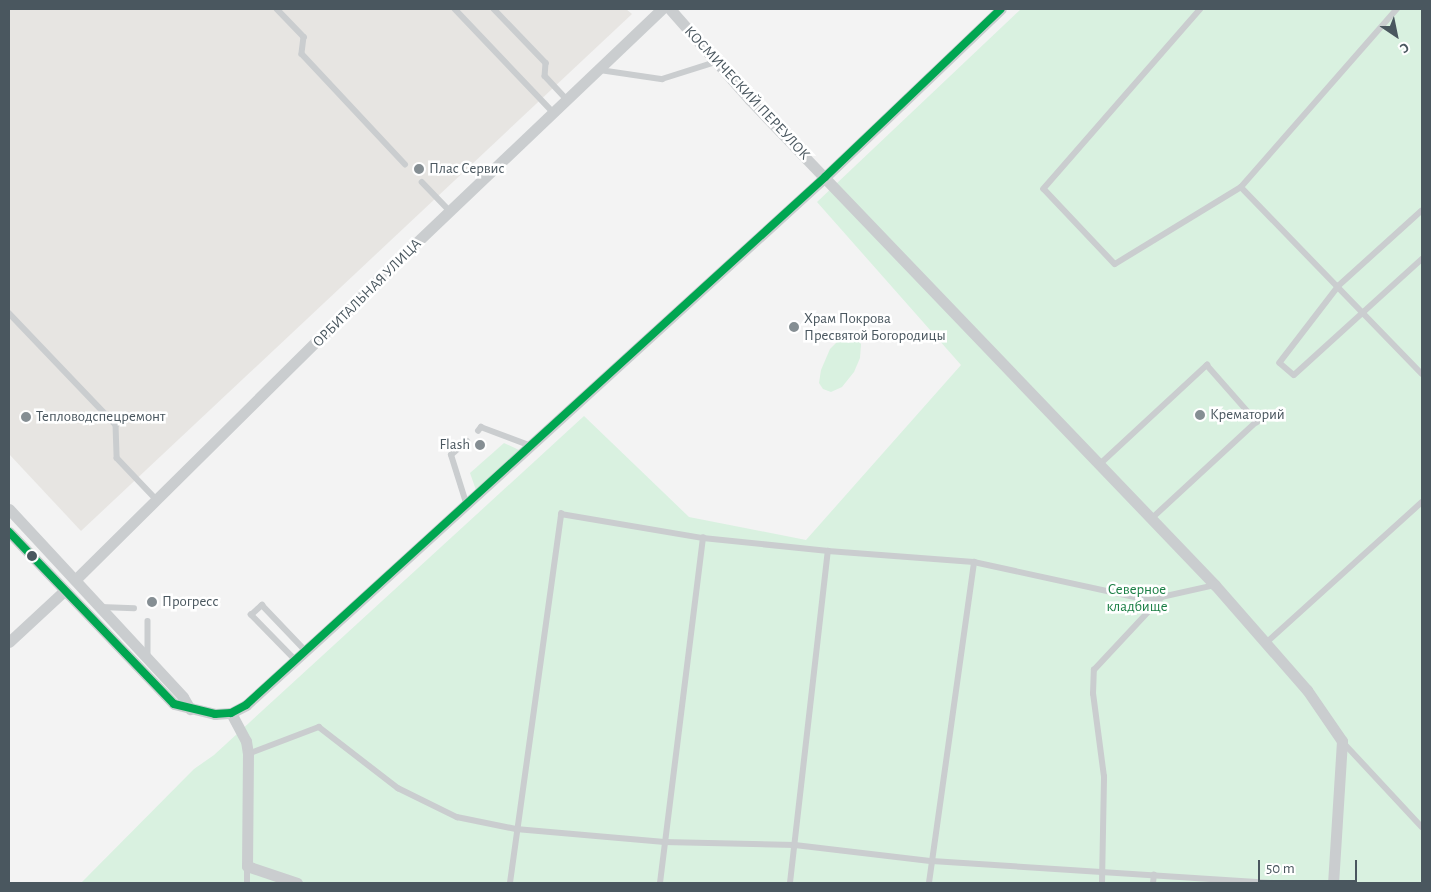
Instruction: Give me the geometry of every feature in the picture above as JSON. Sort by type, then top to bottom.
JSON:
[{"type":"street","name":"ОРБИТАЛЬНАЯ УЛИЦА","points":[[75,580],[450,211],[662,9]]},
{"type":"street","name":"КОСМИЧЕСКИЙ ПЕРЕУЛОК","points":[[670,9],[716,62],[1215,584],[1307,690],[1342,741]]},
{"type":"street","points":[[9,532],[167,699],[203,713],[230,712],[246,705],[394,568],[825,177],[1000,9]]},
{"type":"street","points":[[9,509],[183,697],[190,709]]},
{"type":"street","points":[[9,642],[64,591]]},
{"type":"street","points":[[230,712],[246,741],[248,754],[247,866],[297,883]]},
{"type":"street","points":[[1333,883],[1342,741]]},
{"type":"lane","points":[[277,9],[304,37],[302,54],[405,164]]},
{"type":"lane","points":[[455,9],[554,113]]},
{"type":"lane","points":[[494,9],[546,63],[545,76],[567,100]]},
{"type":"lane","points":[[1201,9],[1044,189],[1115,264],[1241,187],[1396,9]]},
{"type":"lane","points":[[599,70],[662,79],[716,62]]},
{"type":"lane","points":[[422,182],[450,211]]},
{"type":"lane","points":[[1241,187],[1339,286],[1422,374]]},
{"type":"lane","points":[[1422,211],[1339,286],[1280,363],[1294,375],[1422,259]]},
{"type":"lane","points":[[9,313],[116,425],[117,458],[156,499]]},
{"type":"lane","points":[[1100,464],[1207,365],[1257,422],[1152,519]]},
{"type":"lane","points":[[478,431],[481,428],[529,445]]},
{"type":"lane","points":[[466,503],[451,455],[467,441]]},
{"type":"lane","points":[[1266,643],[1422,502]]},
{"type":"lane","points":[[510,883],[561,514],[703,538],[828,551],[974,562],[1148,600],[1215,584]]},
{"type":"lane","points":[[660,883],[703,538]]},
{"type":"lane","points":[[790,883],[828,551]]},
{"type":"lane","points":[[929,883],[974,562]]},
{"type":"lane","points":[[1102,883],[1104,872],[1104,777],[1093,694],[1094,670],[1163,596]]},
{"type":"lane","points":[[294,660],[251,614],[262,605],[305,650]]},
{"type":"lane","points":[[100,607],[134,608]]},
{"type":"lane","points":[[148,621],[148,659]]},
{"type":"lane","points":[[248,754],[319,726],[398,788],[457,817],[516,829],[664,842],[795,846],[932,861],[1273,883]]},
{"type":"lane","points":[[1342,741],[1422,827]]},
{"type":"lane","points":[[247,866],[247,883]]},
{"type":"lane","points":[[1153,883],[1154,875]]},
{"type":"shaded area","points":[[9,9],[626,9],[632,14],[81,531],[9,454]]},
{"type":"green space","name":"Северное кладбище","points":[[1021,9],[1422,9],[1422,883],[81,883],[194,769],[214,755],[584,416],[689,517],[806,540],[961,365],[817,202]]},
{"type":"green space","points":[[853,335],[861,344],[860,358],[854,372],[842,387],[831,392],[823,389],[819,383],[821,370],[830,349],[842,337]]},
{"type":"green space","points":[[504,443],[519,450],[476,490],[470,473]]},
{"type":"transit line","points":[[9,532],[174,704],[215,714],[231,713],[246,705],[825,177],[1001,9]]},
{"type":"place","name":"Плас Сервис","points":[[419,169]]},
{"type":"place","name":"Храм Покрова Пресвятой Богородицы","points":[[794,327]]},
{"type":"place","name":"Крематорий","points":[[1200,415]]},
{"type":"place","name":"Тепловодспецремонт","points":[[26,417]]},
{"type":"place","name":"Flash","points":[[480,445]]},
{"type":"place","name":"Прогресс","points":[[152,602]]}]
